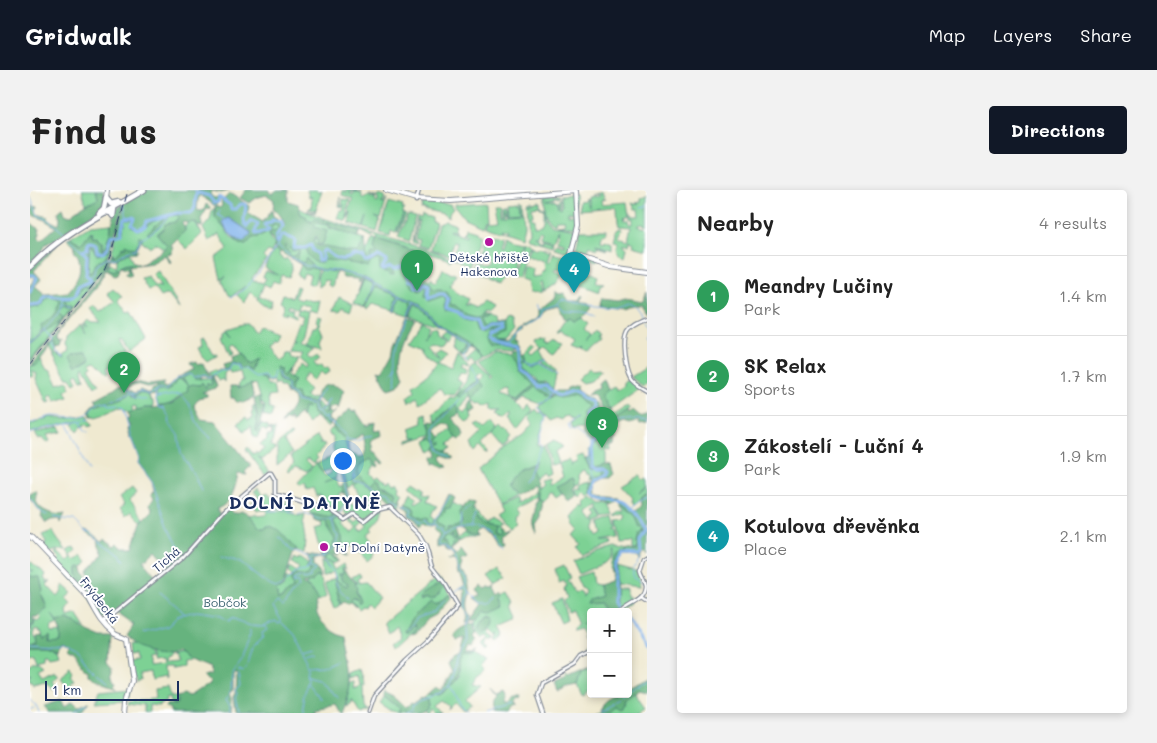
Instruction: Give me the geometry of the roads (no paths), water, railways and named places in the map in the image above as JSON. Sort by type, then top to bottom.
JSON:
[{"type":"highway","points":[[102,213],[109,212],[113,216],[113,210],[118,204],[140,190]]},
{"type":"highway","points":[[30,266],[59,240],[110,207],[144,190]]},
{"type":"highway","points":[[106,198],[111,204],[118,204]]},
{"type":"highway","points":[[106,198],[110,207]]},
{"type":"highway","points":[[102,213],[106,198]]},
{"type":"main road","points":[[106,190],[106,198]]},
{"type":"main road","points":[[380,190],[416,200],[451,202],[576,191],[578,226],[571,254],[611,267],[647,272]]},
{"type":"main road","points":[[386,190],[416,200]]},
{"type":"main road","name":"Frýdecká","points":[[30,536],[88,596],[92,608],[103,622],[114,633],[125,638],[127,641],[132,682],[126,700],[125,713]]},
{"type":"street","points":[[416,200],[419,190]]},
{"type":"street","points":[[647,318],[629,328],[626,332],[625,343],[630,377],[636,385],[647,391]]},
{"type":"street","name":"Tichá","points":[[103,622],[183,558],[225,510],[270,473],[275,480],[275,494],[329,509],[345,520],[354,514],[364,521],[377,510],[390,507],[419,535],[426,547],[430,563],[458,608],[374,696],[368,713]]},
{"type":"street","points":[[626,608],[636,603],[646,589],[640,569],[644,558],[647,556]]},
{"type":"street","points":[[641,598],[647,602]]},
{"type":"street","points":[[543,713],[537,696],[541,682],[575,664],[581,656],[587,653]]},
{"type":"water","points":[[229,218],[250,232],[251,235],[243,242],[233,236],[223,221]]},
{"type":"waterway","points":[[195,190],[196,194]]},
{"type":"waterway","points":[[30,306],[39,305],[46,296],[66,298],[76,295],[78,286],[91,281],[86,275],[87,256],[82,250],[87,249],[90,242],[96,245],[97,252],[103,253],[108,247],[111,236],[122,233],[125,218],[135,218],[132,224],[138,229],[145,226],[147,221],[177,213],[192,213],[195,207],[196,194],[199,193],[209,196],[214,203],[218,202],[219,197],[230,205],[231,209],[245,204],[245,224],[247,227],[251,221],[258,224],[256,234],[268,231],[269,229],[265,227],[265,224],[271,223],[272,220],[281,221],[283,226],[276,236],[276,242],[278,243],[281,236],[284,235],[295,240],[294,248],[305,248],[311,245],[313,251],[317,253],[318,261],[322,260],[322,252],[325,250],[339,259],[346,259],[354,255],[363,257],[368,262],[379,256],[387,261],[382,268],[383,270],[390,267],[394,269],[405,266],[409,280],[415,282],[416,287],[421,288],[424,283],[429,285],[428,299],[444,294],[448,299],[446,308],[458,312],[464,318],[476,321],[480,331],[489,327],[501,327],[502,330],[489,335],[489,339],[494,342],[518,347],[521,370],[529,375],[539,387],[547,386],[560,396],[574,391],[580,394],[581,398],[592,402],[593,409],[586,413],[585,416],[595,414],[606,427],[600,438],[592,444],[593,466],[596,469],[604,469],[608,472],[606,476],[596,481],[594,493],[600,498],[628,504],[637,514],[646,530],[640,541],[641,553],[639,555],[623,554],[615,565],[613,603],[616,608]]},
{"type":"waterway","points":[[30,196],[38,215],[50,221],[65,234]]},
{"type":"waterway","points":[[109,197],[116,200]]},
{"type":"waterway","points":[[124,204],[127,218]]},
{"type":"waterway","points":[[641,207],[647,206]]},
{"type":"waterway","points":[[220,211],[218,215],[226,220]]},
{"type":"waterway","points":[[112,259],[136,249],[141,238],[157,229],[168,215]]},
{"type":"waterway","points":[[68,237],[82,250]]},
{"type":"waterway","points":[[278,243],[278,246],[292,258],[306,266],[362,277],[419,304],[440,326],[469,345],[462,353],[467,359]]},
{"type":"waterway","points":[[231,297],[238,294],[251,282],[277,245]]},
{"type":"waterway","points":[[89,277],[94,274],[98,264],[108,258],[111,259]]},
{"type":"waterway","points":[[30,275],[34,275],[37,278],[30,292]]},
{"type":"waterway","points":[[366,302],[374,285]]},
{"type":"waterway","points":[[394,311],[400,296]]},
{"type":"waterway","points":[[30,343],[56,317],[60,311],[63,298]]},
{"type":"waterway","points":[[507,344],[523,328],[540,318],[543,309],[555,305],[562,299],[582,304],[615,308],[627,303],[634,305]]},
{"type":"waterway","points":[[408,315],[414,302]]},
{"type":"waterway","points":[[63,304],[70,308]]},
{"type":"waterway","points":[[536,304],[541,311]]},
{"type":"waterway","points":[[557,304],[564,311],[584,312],[594,316]]},
{"type":"waterway","points":[[635,306],[642,319]]},
{"type":"waterway","points":[[395,385],[397,376],[397,348],[408,317]]},
{"type":"waterway","points":[[643,321],[647,329]]},
{"type":"waterway","points":[[44,330],[52,339],[51,342],[57,352],[63,355]]},
{"type":"waterway","points":[[647,334],[644,338],[647,344]]},
{"type":"waterway","points":[[520,357],[532,367],[540,364],[557,375]]},
{"type":"waterway","points":[[541,363],[547,360]]},
{"type":"waterway","points":[[30,424],[52,416],[74,418],[83,416],[89,413],[101,401],[105,402],[131,393],[136,394],[139,391],[149,395],[158,390],[166,390],[176,379],[189,374],[194,377],[205,374],[209,377],[220,370],[228,369],[231,363],[237,365],[239,369],[245,369],[255,378],[264,376],[268,381],[272,380],[274,372],[277,371],[280,379],[287,384],[287,392],[294,396],[296,401],[313,405],[315,412],[319,413],[323,419],[326,416],[327,422],[333,424],[346,436],[348,454],[353,460],[346,464],[341,471],[348,497],[339,515]]},
{"type":"waterway","points":[[451,457],[440,450],[435,433],[436,426],[464,393],[479,382],[471,366]]},
{"type":"waterway","points":[[391,375],[397,368]]},
{"type":"waterway","points":[[540,387],[551,394],[549,399],[540,404]]},
{"type":"waterway","points":[[126,388],[131,392]]},
{"type":"waterway","points":[[313,405],[324,389]]},
{"type":"waterway","points":[[156,392],[155,396],[158,407],[164,409],[169,417],[170,425],[178,435],[181,454],[201,491]]},
{"type":"waterway","points":[[133,394],[133,397],[146,400]]},
{"type":"waterway","points":[[156,398],[180,394],[189,403],[200,426],[211,438]]},
{"type":"waterway","points":[[318,412],[324,408],[329,399]]},
{"type":"waterway","name":"Bobčok","points":[[107,401],[109,405],[118,404]]},
{"type":"waterway","name":"Bobčok","points":[[119,404],[124,409],[129,438],[131,438],[139,459],[138,463],[152,482],[168,526],[181,549]]},
{"type":"waterway","points":[[538,407],[546,417],[539,442],[541,445]]},
{"type":"waterway","points":[[576,418],[568,424],[570,430],[577,432],[592,445]]},
{"type":"waterway","points":[[30,434],[43,429],[90,419]]},
{"type":"waterway","points":[[606,425],[626,420],[647,421]]},
{"type":"waterway","points":[[81,421],[84,429],[88,432]]},
{"type":"waterway","points":[[68,424],[89,471]]},
{"type":"waterway","points":[[356,441],[372,435]]},
{"type":"waterway","points":[[347,439],[355,441]]},
{"type":"waterway","points":[[523,482],[528,477],[541,446]]},
{"type":"waterway","points":[[592,447],[589,449],[588,460],[596,481]]},
{"type":"waterway","points":[[353,460],[355,467],[354,481],[363,482],[389,492],[401,504]]},
{"type":"waterway","points":[[433,523],[450,496]]},
{"type":"waterway","points":[[633,509],[634,505],[647,497]]},
{"type":"waterway","points":[[30,498],[41,512],[47,515]]},
{"type":"waterway","points":[[404,505],[412,509],[410,514],[417,518],[419,522],[425,520],[427,525],[435,524],[437,529],[441,529],[440,532],[443,535],[439,541],[439,546],[445,546],[455,556],[459,572],[466,578],[466,588],[470,592],[466,604],[470,617],[467,629],[468,642],[458,656],[456,672],[451,684],[443,692],[415,704],[413,710],[406,713]]},
{"type":"waterway","points":[[460,527],[461,514],[471,506]]},
{"type":"waterway","points":[[268,511],[285,510],[294,514]]},
{"type":"waterway","points":[[298,515],[303,513],[310,516]]},
{"type":"waterway","points":[[470,527],[475,514]]},
{"type":"waterway","points":[[311,516],[317,520],[332,520]]},
{"type":"waterway","points":[[320,558],[330,552],[336,544],[338,536],[335,533],[332,520],[337,516]]},
{"type":"waterway","points":[[53,517],[63,519]]},
{"type":"waterway","points":[[64,519],[74,520],[85,531],[91,532],[100,542],[121,555],[125,561]]},
{"type":"waterway","points":[[443,535],[462,528],[474,527],[486,531],[502,549]]},
{"type":"waterway","points":[[279,537],[291,550],[308,557]]},
{"type":"waterway","points":[[634,568],[640,559],[639,555]]},
{"type":"waterway","points":[[221,557],[238,562],[264,582],[278,588]]},
{"type":"waterway","points":[[239,713],[236,698],[238,693],[236,689],[241,684],[238,667],[244,669],[247,667],[253,647],[263,637],[262,633],[267,630],[263,626],[276,621],[278,624],[281,623],[273,607],[277,602],[283,607],[299,587],[297,582],[293,584],[294,579],[301,577],[304,580],[310,578],[310,574],[315,570],[309,567],[311,562],[309,558],[319,558]]},
{"type":"waterway","points":[[323,561],[334,572],[338,587],[348,598]]},
{"type":"waterway","points":[[286,582],[295,573],[305,571],[309,567]]},
{"type":"waterway","points":[[633,570],[633,578],[644,583]]},
{"type":"waterway","points":[[279,587],[283,585]]},
{"type":"waterway","points":[[452,594],[465,587]]},
{"type":"waterway","points":[[160,592],[178,607]]},
{"type":"waterway","points":[[470,592],[481,603],[490,603],[496,598]]},
{"type":"waterway","points":[[408,629],[417,618],[434,612],[445,600]]},
{"type":"waterway","points":[[179,608],[185,614]]},
{"type":"waterway","points":[[143,633],[168,626],[179,615],[197,611],[218,614],[229,621],[232,618],[250,626]]},
{"type":"waterway","points":[[282,623],[287,628]]},
{"type":"waterway","points":[[251,626],[263,627]]},
{"type":"waterway","points":[[632,626],[647,649]]},
{"type":"waterway","points":[[288,628],[295,635],[314,672],[315,682],[309,694],[305,713]]},
{"type":"waterway","points":[[241,656],[250,635],[250,630]]},
{"type":"waterway","points":[[30,649],[66,650],[82,658],[108,682]]},
{"type":"waterway","points":[[306,655],[318,652]]},
{"type":"waterway","points":[[310,659],[319,656]]},
{"type":"waterway","points":[[230,713],[230,707],[226,700],[231,691],[232,670],[241,657]]},
{"type":"waterway","points":[[314,670],[331,669],[344,663]]},
{"type":"waterway","points":[[315,678],[327,681],[339,698]]},
{"type":"waterway","points":[[632,690],[647,678]]},
{"type":"waterway","points":[[451,684],[460,707],[466,713]]},
{"type":"waterway","points":[[315,685],[325,698]]},
{"type":"waterway","points":[[603,709],[623,698]]},
{"type":"waterway","points":[[30,700],[36,706],[39,713]]},
{"type":"waterway","points":[[77,713],[87,705]]},
{"type":"waterway","points":[[483,713],[510,705]]},
{"type":"waterway","points":[[30,709],[34,708]]},
{"type":"railway","points":[[30,365],[104,271],[111,254],[128,190]]},
{"type":"place","name":"Dětské hřiště Hakenova","points":[[489,242]]},
{"type":"place","name":"Meandry Lučiny","points":[[417,291]]},
{"type":"place","name":"Kotulova dřevěnka","points":[[574,293]]},
{"type":"place","name":"SK Relax","points":[[124,393]]},
{"type":"place","name":"Zákostelí - Luční 4","points":[[602,448]]},
{"type":"place","name":"TJ Dolní Datyně","points":[[324,547]]},
{"type":"district","name":"DOLNÍ DATYNĚ","points":[[305,502]]}]
